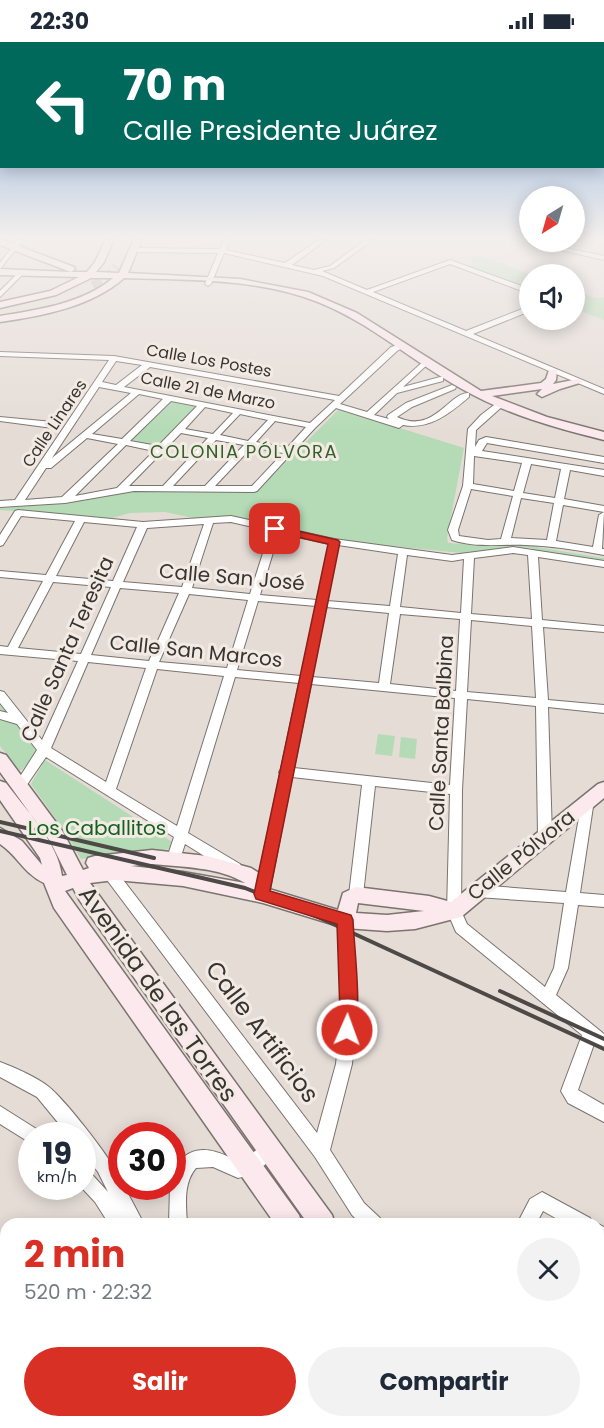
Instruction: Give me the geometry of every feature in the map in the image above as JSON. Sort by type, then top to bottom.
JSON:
[{"type":"street","points":[[0,310],[19,304]]},
{"type":"street","points":[[0,310],[49,304]]},
{"type":"street","points":[[0,319],[40,312],[66,304]]},
{"type":"street","points":[[320,304],[398,347],[462,390],[480,394],[544,386],[551,380],[553,372]]},
{"type":"street","points":[[395,304],[604,392]]},
{"type":"street","points":[[466,334],[519,312]]},
{"type":"street","points":[[18,508],[122,489],[254,489],[312,426],[398,347]]},
{"type":"street","name":"Calle Los Postes","points":[[0,354],[114,358],[149,364],[337,402],[368,416],[410,429]]},
{"type":"street","name":"Calle Linares","points":[[0,543],[39,473],[114,358]]},
{"type":"street","points":[[117,388],[149,364]]},
{"type":"street","points":[[424,364],[440,379],[498,406],[524,407],[604,436]]},
{"type":"street","points":[[368,416],[424,364]]},
{"type":"street","points":[[393,392],[440,379]]},
{"type":"street","points":[[524,407],[556,386],[578,382]]},
{"type":"street","name":"Calle 21 de Marzo","points":[[98,384],[312,426]]},
{"type":"street","points":[[462,390],[429,422],[408,423],[394,419],[392,415],[409,405],[462,390]]},
{"type":"street","points":[[39,473],[137,392]]},
{"type":"street","points":[[480,394],[498,406]]},
{"type":"street","points":[[65,500],[169,398]]},
{"type":"street","points":[[122,489],[203,405]]},
{"type":"street","points":[[498,406],[472,429],[473,453],[468,486],[453,535],[464,541],[551,543],[600,551],[604,514]]},
{"type":"street","points":[[524,407],[604,442]]},
{"type":"street","points":[[166,488],[238,412]]},
{"type":"street","points":[[0,419],[53,425]]},
{"type":"street","points":[[208,488],[273,419]]},
{"type":"street","points":[[179,430],[288,450]]},
{"type":"street","points":[[86,435],[159,449]]},
{"type":"street","points":[[473,453],[486,440],[604,460]]},
{"type":"street","points":[[473,453],[604,473]]},
{"type":"street","points":[[505,541],[527,461]]},
{"type":"street","points":[[551,543],[566,467]]},
{"type":"street","points":[[468,486],[604,509]]},
{"type":"street","points":[[0,504],[81,519],[143,525],[231,519],[334,542],[452,558],[501,550],[533,552],[604,564]]},
{"type":"street","points":[[5,651],[81,519]]},
{"type":"street","points":[[110,789],[153,664],[186,590],[210,519]]},
{"type":"street","name":"Calle Santa Teresita","points":[[10,786],[44,750],[143,525]]},
{"type":"street","points":[[174,858],[275,529]]},
{"type":"street","points":[[262,894],[285,772],[307,680],[334,542]]},
{"type":"street","points":[[384,687],[403,551]]},
{"type":"street","points":[[533,552],[542,703],[545,836]]},
{"type":"street","name":"Calle Santa Balbina","points":[[454,911],[456,790],[469,557]]},
{"type":"street","name":"Calle San José","points":[[0,574],[604,629]]},
{"type":"street","name":"Calle San Marcos","points":[[5,651],[604,709]]},
{"type":"street","points":[[0,695],[44,750],[252,878],[262,894]]},
{"type":"street","points":[[0,715],[22,721]]},
{"type":"street","name":"Avenida de las Torres","points":[[0,759],[10,786],[51,862],[53,883],[61,903],[286,1218]]},
{"type":"street","points":[[285,772],[456,790]]},
{"type":"street","points":[[321,1151],[344,1064],[349,1014],[345,920],[351,898],[356,895],[369,782]]},
{"type":"street","name":"Avenida de las Torres","points":[[10,786],[57,837],[87,896],[268,1151],[318,1218]]},
{"type":"street","name":"Calle Pólvora","points":[[356,895],[429,904],[454,911],[604,788]]},
{"type":"street","points":[[548,996],[561,968],[588,800]]},
{"type":"street","points":[[0,835],[16,846],[35,870],[53,883],[76,873],[152,857],[207,863],[244,873]]},
{"type":"street","points":[[105,867],[188,878],[262,894],[345,920],[387,922],[416,920],[436,918],[454,911],[461,928],[548,996],[597,1038],[569,1086],[569,1090],[574,1098],[604,1114]]},
{"type":"street","name":"Calle Artificios","points":[[105,867],[321,1151],[358,1209],[368,1218]]},
{"type":"street","points":[[476,891],[604,901]]},
{"type":"street","points":[[0,1069],[43,1092],[68,1122]]},
{"type":"street","points":[[0,1114],[18,1126]]},
{"type":"street","points":[[178,1218],[177,1187],[182,1171],[187,1165],[207,1158],[220,1161],[238,1170],[248,1166],[268,1151]]},
{"type":"street","points":[[96,1156],[104,1166],[132,1218]]},
{"type":"street","points":[[96,1192],[115,1218]]},
{"type":"street","points":[[529,1218],[536,1205],[542,1201],[573,1218]]},
{"type":"green space","points":[[585,304],[604,304],[604,320],[585,313]]},
{"type":"green space","points":[[172,400],[201,405],[158,446],[130,440]]},
{"type":"green space","points":[[339,409],[464,448],[447,538],[448,543],[494,546],[512,543],[604,558],[604,562],[527,550],[534,548],[506,547],[471,554],[332,540],[235,517],[193,518],[165,512],[130,513],[112,518],[0,510],[0,508],[43,505],[124,491],[210,490],[255,493]]},
{"type":"green space","points":[[0,702],[40,748],[22,770],[19,770],[0,746]]},
{"type":"green space","points":[[378,734],[395,736],[392,756],[375,754]]},
{"type":"green space","points":[[401,737],[417,739],[415,759],[399,757]]},
{"type":"green space","name":"Los Caballitos","points":[[45,760],[172,842],[171,849],[81,859],[31,784]]},
{"type":"railway","points":[[0,822],[154,858]]},
{"type":"railway","points":[[0,831],[245,888],[320,918],[604,1049]]},
{"type":"railway","points":[[500,991],[604,1039]]},
{"type":"district","name":"COLONIA PÓLVORA","points":[[244,452]]},
{"type":"route","points":[[275,529],[334,542],[307,680],[285,772],[262,894],[345,920],[349,1014],[347,1030]]}]
